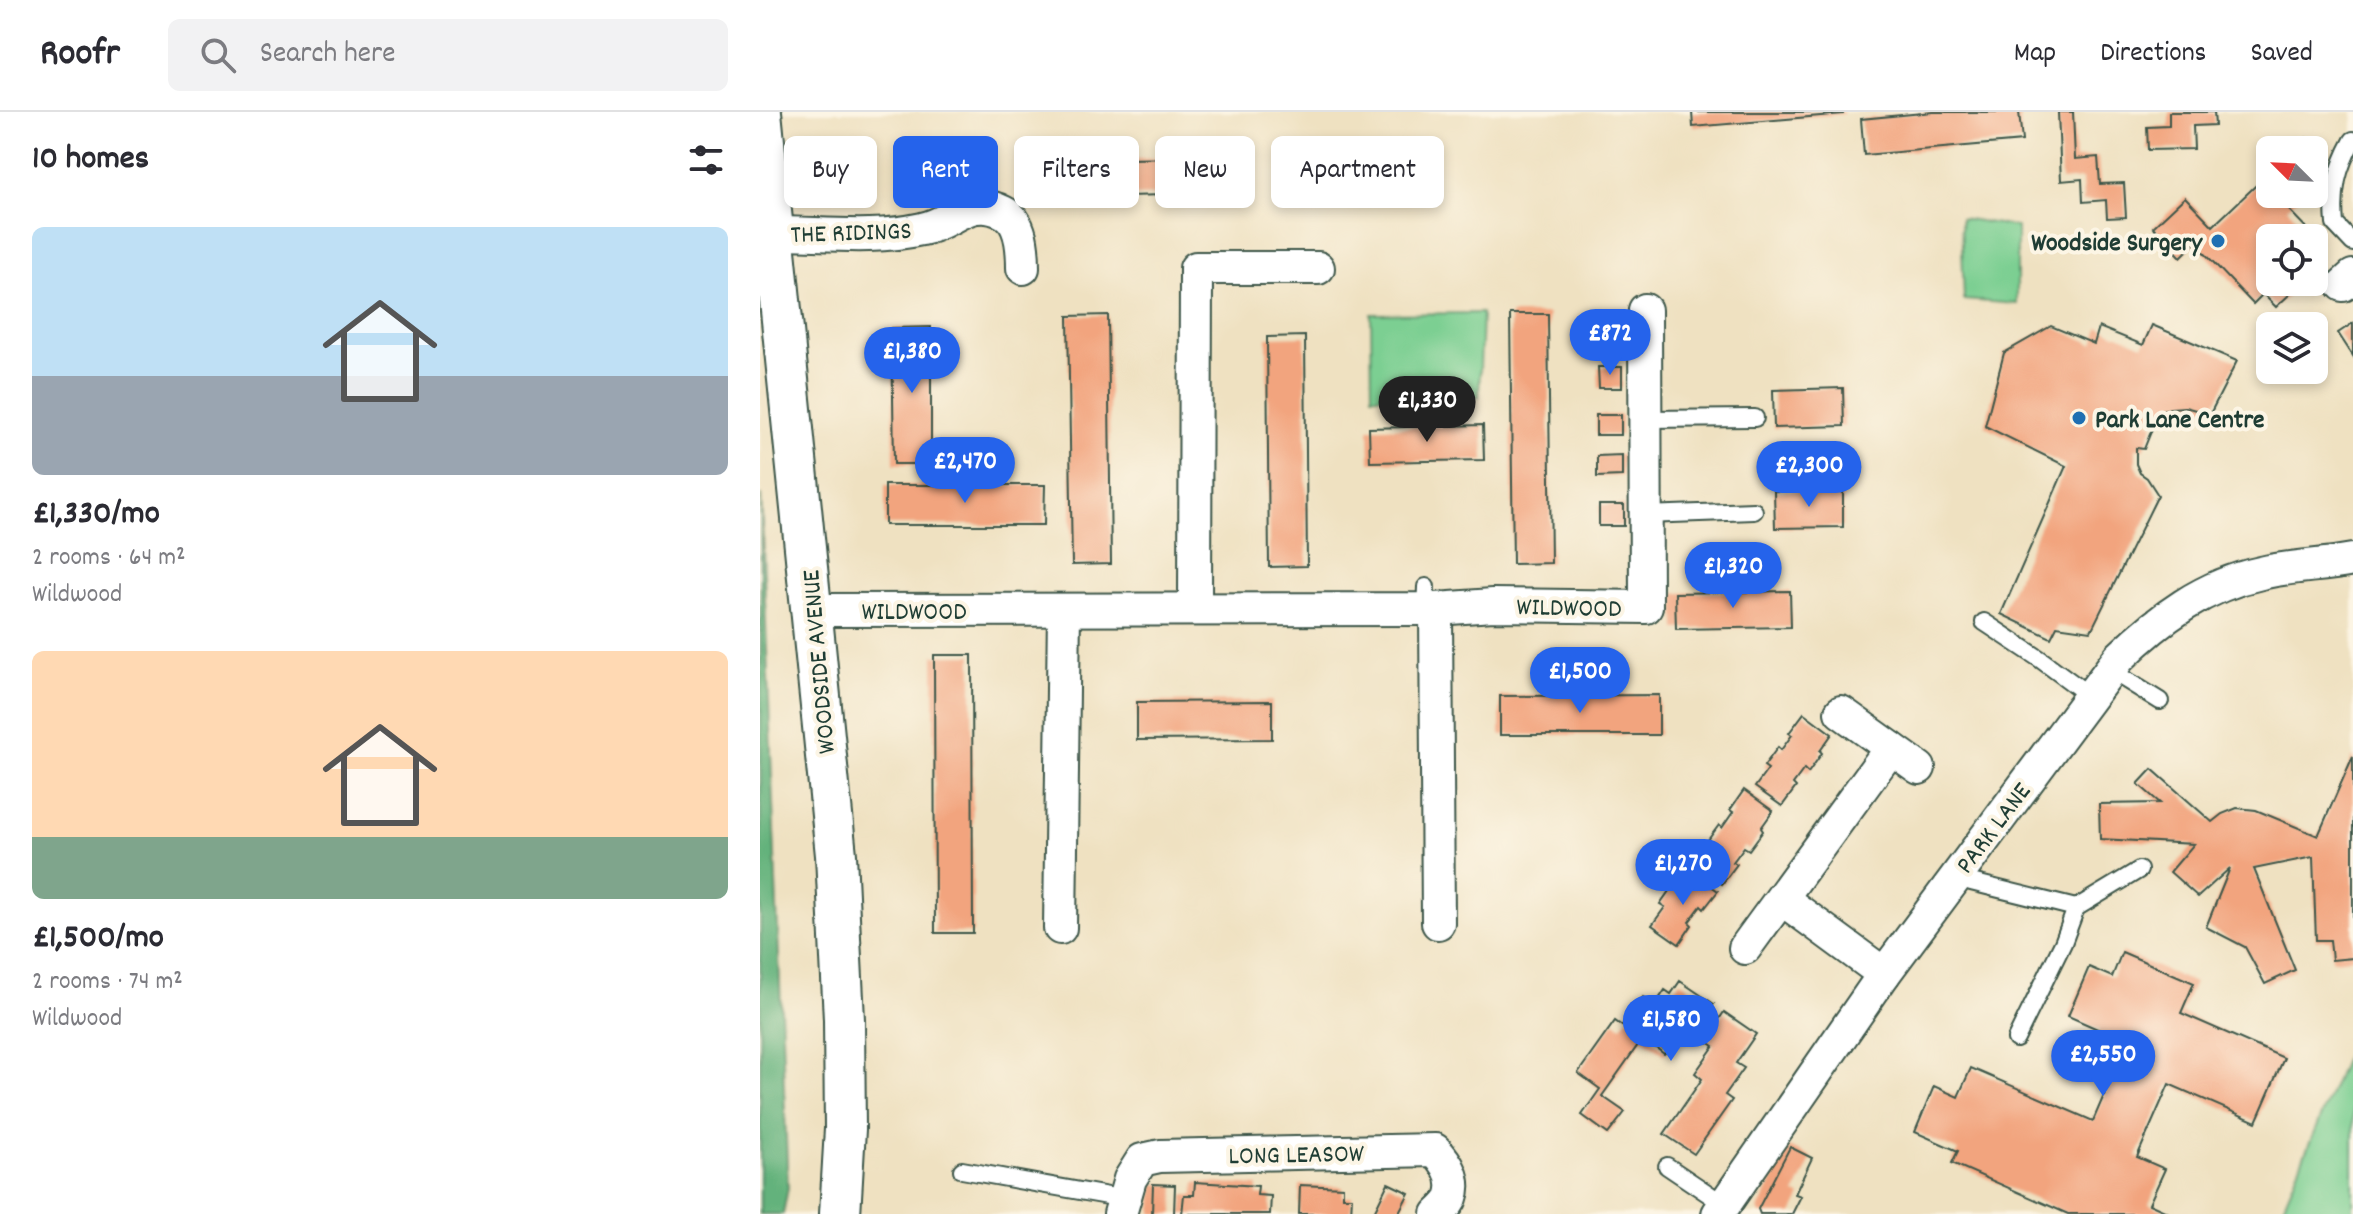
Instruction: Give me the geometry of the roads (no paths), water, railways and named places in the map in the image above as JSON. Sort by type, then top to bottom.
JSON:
[{"type":"street","name":"WOODSIDE AVENUE","points":[[761,112],[836,855],[844,1020],[845,1129],[840,1214]]},
{"type":"street","name":"THE RIDINGS","points":[[773,233],[892,234],[926,229],[968,208],[982,206],[1007,213],[1014,223],[1023,251],[1023,268]]},
{"type":"street","points":[[1195,609],[1196,268],[1318,268]]},
{"type":"street","name":"WILDWOOD","points":[[813,610],[1195,609],[1429,602],[1646,607],[1645,310]]},
{"type":"street","name":"PARK LANE","points":[[1722,1209],[1884,974],[2110,670],[2150,629],[2190,600],[2229,581],[2261,573],[2295,558],[2318,567],[2353,560]]},
{"type":"street","points":[[1429,602],[1438,923]]},
{"type":"street","points":[[1060,928],[1064,610]]},
{"type":"street","points":[[1841,712],[1919,768]]},
{"type":"street","points":[[1745,948],[1891,748]]},
{"type":"street","points":[[1782,899],[1884,974]]},
{"type":"street","name":"LONG LEASOW","points":[[1123,1207],[1130,1179],[1142,1160],[1160,1156],[1435,1150],[1446,1161],[1452,1178],[1451,1199],[1438,1214]]},
{"type":"lane","points":[[2353,140],[2341,162],[2333,198],[2335,224],[2353,243]]},
{"type":"lane","points":[[1645,419],[1755,418]]},
{"type":"lane","points":[[1645,515],[1754,511]]},
{"type":"lane","points":[[1984,622],[2090,696]]},
{"type":"lane","points":[[2110,670],[2160,701]]},
{"type":"lane","points":[[2016,1039],[2063,943],[2076,908],[2139,870]]},
{"type":"lane","points":[[1956,875],[1971,882],[2076,908]]},
{"type":"lane","points":[[1667,1166],[1722,1209]]},
{"type":"lane","points":[[962,1170],[1123,1207]]},
{"type":"place","name":"Woodside Surgery","points":[[2218,241]]},
{"type":"place","name":"Park Lane Centre","points":[[2079,418]]}]
